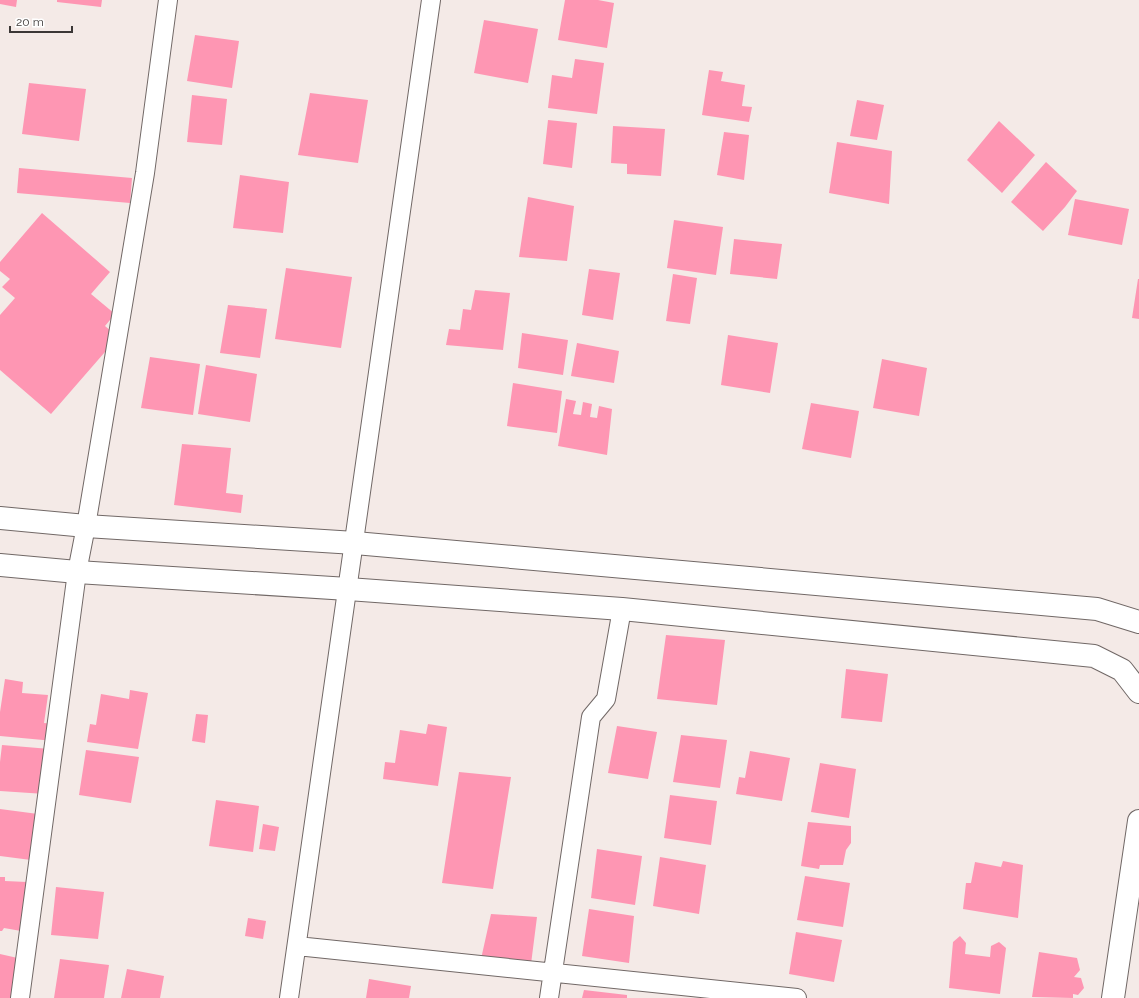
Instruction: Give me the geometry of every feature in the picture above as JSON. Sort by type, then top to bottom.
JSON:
[{"type":"street","points":[[20,998],[77,572],[145,173],[168,0]]},
{"type":"street","points":[[290,998],[431,0]]},
{"type":"street","points":[[0,518],[86,526],[355,543],[1097,609],[1139,622]]},
{"type":"street","points":[[0,565],[77,572],[348,588],[622,609],[1094,656],[1122,670],[1137,686]]},
{"type":"street","points":[[549,998],[591,717],[606,699],[622,609]]},
{"type":"street","points":[[1113,998],[1139,822]]},
{"type":"street","points":[[297,946],[797,998]]},
{"type":"building","points":[[0,0],[17,0],[16,7],[0,4]]},
{"type":"building","points":[[57,0],[102,0],[101,7],[57,2]]},
{"type":"building","points":[[565,0],[598,0],[614,3],[607,48],[558,40]]},
{"type":"building","points":[[484,20],[538,29],[528,83],[474,73]]},
{"type":"building","points":[[195,35],[239,41],[232,88],[187,81]]},
{"type":"building","points":[[575,59],[604,63],[597,114],[548,108],[552,75],[572,78]]},
{"type":"building","points":[[709,70],[723,72],[721,81],[745,85],[742,106],[752,107],[749,122],[702,115]]},
{"type":"building","points":[[29,83],[86,89],[79,141],[22,134]]},
{"type":"building","points":[[310,93],[368,100],[358,163],[298,155]]},
{"type":"building","points":[[192,95],[227,99],[222,145],[187,142]]},
{"type":"building","points":[[857,100],[884,105],[877,140],[850,136]]},
{"type":"building","points":[[548,120],[577,123],[572,168],[543,164]]},
{"type":"building","points":[[999,121],[1035,155],[1002,193],[967,160]]},
{"type":"building","points":[[613,126],[665,129],[661,176],[627,174],[627,164],[611,163]]},
{"type":"building","points":[[724,132],[749,135],[744,180],[717,175]]},
{"type":"building","points":[[837,142],[892,151],[889,204],[829,193]]},
{"type":"building","points":[[1046,162],[1077,191],[1065,207],[1043,231],[1011,202]]},
{"type":"building","points":[[19,168],[132,178],[130,203],[17,193]]},
{"type":"building","points":[[240,175],[289,182],[283,233],[233,228]]},
{"type":"building","points":[[528,197],[574,206],[567,261],[519,257]]},
{"type":"building","points":[[1075,199],[1129,209],[1122,245],[1068,235]]},
{"type":"building","points":[[42,213],[110,272],[91,294],[115,314],[105,326],[118,337],[51,414],[0,370],[0,315],[15,298],[2,287],[10,279],[0,271],[0,262]]},
{"type":"building","points":[[674,220],[723,227],[716,275],[667,268]]},
{"type":"building","points":[[734,239],[782,244],[777,279],[730,274]]},
{"type":"building","points":[[286,268],[352,277],[341,348],[275,339]]},
{"type":"building","points":[[589,269],[620,273],[613,320],[582,315]]},
{"type":"building","points":[[673,274],[697,278],[690,324],[666,321]]},
{"type":"building","points":[[1139,279],[1139,319],[1132,318]]},
{"type":"building","points":[[475,290],[510,293],[503,350],[446,345],[449,329],[460,330],[463,309],[471,310]]},
{"type":"building","points":[[228,305],[267,309],[260,358],[220,353]]},
{"type":"building","points":[[522,333],[568,340],[563,375],[518,368]]},
{"type":"building","points":[[728,335],[778,343],[770,393],[721,385]]},
{"type":"building","points":[[577,343],[619,351],[614,383],[571,376]]},
{"type":"building","points":[[150,357],[200,364],[193,415],[141,408]]},
{"type":"building","points":[[882,359],[927,368],[919,416],[873,408]]},
{"type":"building","points":[[206,365],[257,374],[250,422],[198,414]]},
{"type":"building","points":[[513,383],[562,391],[557,433],[507,426]]},
{"type":"building","points":[[566,399],[576,401],[573,414],[581,415],[583,402],[592,404],[590,417],[597,418],[599,406],[612,409],[607,455],[558,446]]},
{"type":"building","points":[[811,403],[859,411],[851,458],[802,449]]},
{"type":"building","points":[[182,444],[231,448],[226,493],[243,495],[241,513],[174,505]]},
{"type":"building","points":[[666,635],[725,640],[717,705],[657,699]]},
{"type":"building","points":[[846,669],[888,674],[882,722],[841,718]]},
{"type":"building","points":[[5,679],[23,682],[22,693],[48,695],[44,723],[55,724],[54,741],[0,736],[0,712]]},
{"type":"building","points":[[130,690],[148,693],[138,749],[87,742],[90,724],[96,725],[101,694],[129,699]]},
{"type":"building","points":[[196,714],[208,715],[205,743],[192,741]]},
{"type":"building","points":[[428,724],[447,727],[438,786],[383,779],[385,762],[395,763],[400,730],[426,734]]},
{"type":"building","points":[[617,726],[657,732],[648,779],[608,773]]},
{"type":"building","points":[[681,735],[727,740],[720,788],[673,782]]},
{"type":"building","points":[[2,745],[50,749],[45,794],[0,791],[0,762]]},
{"type":"building","points":[[86,750],[139,757],[131,803],[79,795]]},
{"type":"building","points":[[750,751],[790,758],[782,801],[736,794],[739,777],[745,778]]},
{"type":"building","points":[[820,763],[856,769],[849,818],[811,812]]},
{"type":"building","points":[[459,772],[511,777],[493,889],[442,883]]},
{"type":"building","points":[[670,795],[717,801],[711,845],[664,838]]},
{"type":"building","points":[[216,800],[259,806],[253,852],[209,846]]},
{"type":"building","points":[[0,809],[38,814],[31,860],[0,856]]},
{"type":"building","points":[[808,822],[851,826],[851,843],[846,850],[843,865],[820,865],[819,869],[801,866]]},
{"type":"building","points":[[263,824],[279,827],[275,851],[259,849]]},
{"type":"building","points":[[597,849],[642,856],[635,905],[591,898]]},
{"type":"building","points":[[660,857],[706,865],[699,914],[653,906]]},
{"type":"building","points":[[1003,861],[1023,865],[1018,918],[963,909],[966,883],[971,883],[975,862],[1001,867]]},
{"type":"building","points":[[805,876],[850,883],[843,927],[797,920]]},
{"type":"building","points":[[0,877],[5,877],[5,881],[27,882],[21,931],[4,928],[0,931]]},
{"type":"building","points":[[56,887],[104,892],[98,939],[51,935]]},
{"type":"building","points":[[589,909],[634,916],[629,963],[582,956]]},
{"type":"building","points":[[491,914],[537,917],[531,964],[481,959]]},
{"type":"building","points":[[248,918],[266,921],[263,939],[245,936]]},
{"type":"building","points":[[796,932],[842,940],[834,982],[789,974]]},
{"type":"building","points":[[960,936],[966,943],[965,954],[990,957],[991,946],[999,942],[1006,948],[1000,994],[949,988],[953,942]]},
{"type":"building","points":[[1039,952],[1077,958],[1080,970],[1074,977],[1081,978],[1084,988],[1078,995],[1073,994],[1073,998],[1032,997]]},
{"type":"building","points":[[0,954],[22,959],[15,998],[0,998]]},
{"type":"building","points":[[60,959],[109,965],[104,998],[54,998]]},
{"type":"building","points":[[127,969],[164,976],[160,998],[121,998]]},
{"type":"building","points":[[369,979],[411,986],[409,998],[366,998]]},
{"type":"building","points":[[584,990],[627,995],[627,998],[582,998]]}]
